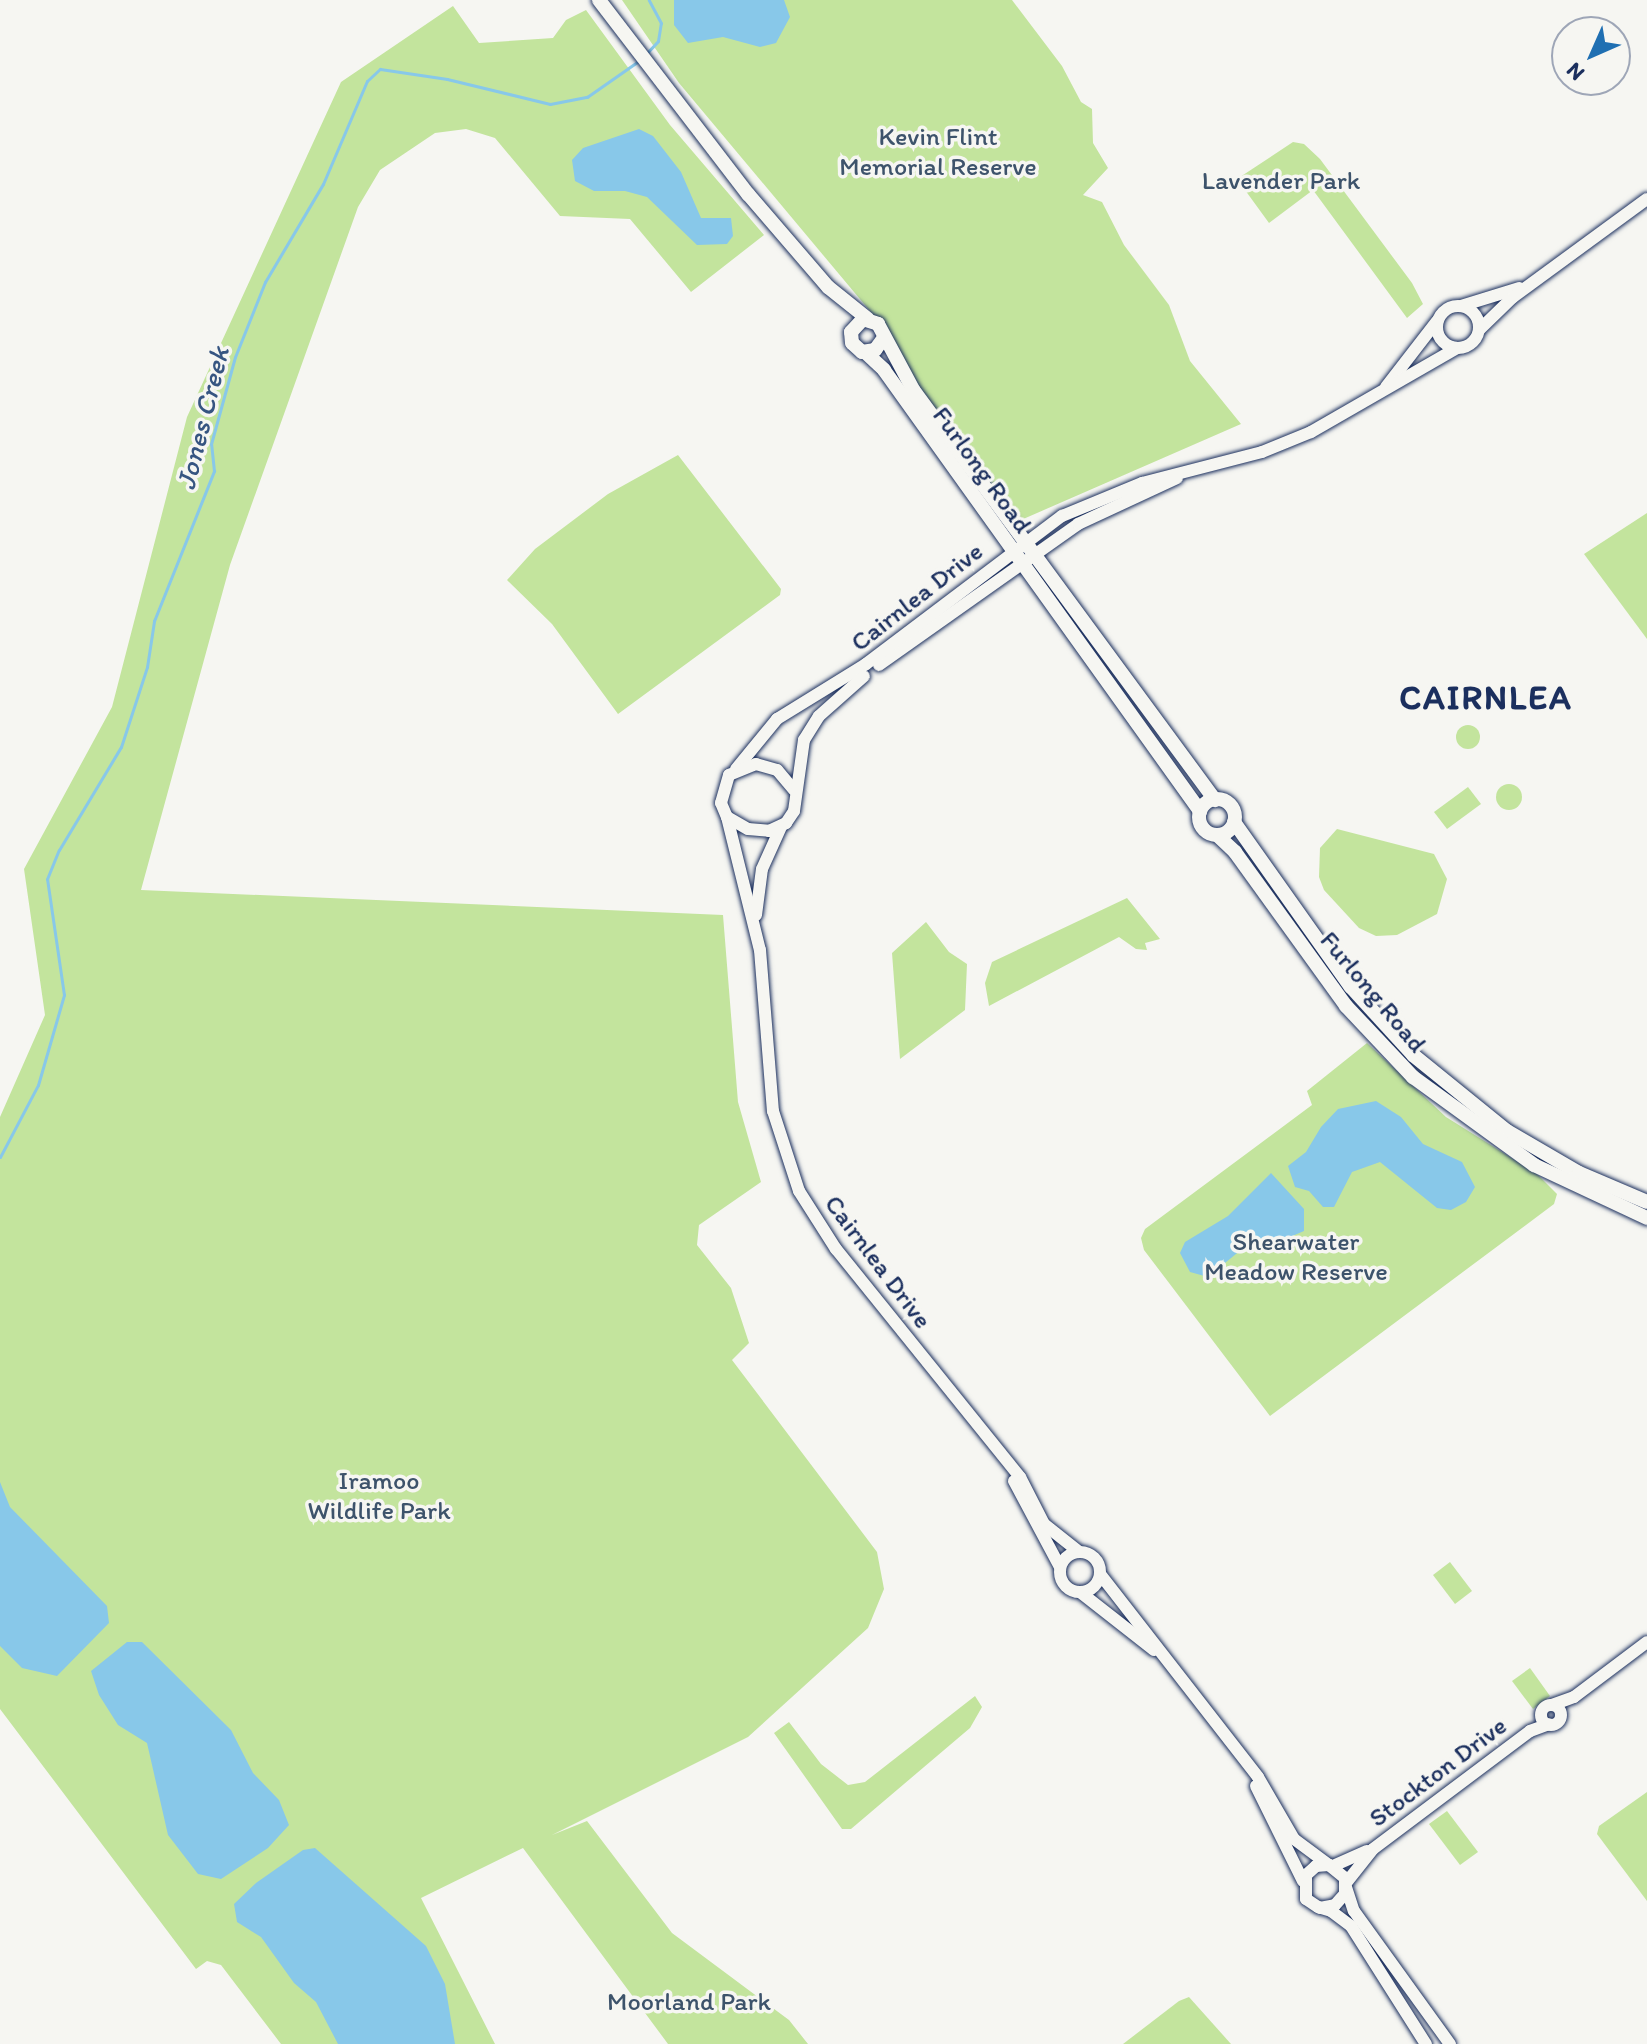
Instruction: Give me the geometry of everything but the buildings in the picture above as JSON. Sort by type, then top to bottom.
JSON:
[{"type":"main road","points":[[599,0],[664,89],[828,287],[878,324],[883,339],[875,350],[865,352],[855,347],[851,332],[828,287]]},
{"type":"main road","points":[[851,332],[868,319]]},
{"type":"main road","name":"Furlong Road","points":[[883,339],[914,391],[1215,800]]},
{"type":"main road","name":"Furlong Road","points":[[865,352],[884,370],[1022,568],[1200,811]]},
{"type":"main road","points":[[1148,736],[1152,716]]},
{"type":"main road","points":[[1215,800],[1232,807],[1234,822],[1217,835],[1203,828],[1200,811],[1215,800]]},
{"type":"main road","name":"Furlong Road","points":[[1234,822],[1351,987],[1434,1074],[1544,1153],[1647,1202]]},
{"type":"main road","name":"Furlong Road","points":[[1217,835],[1235,852],[1346,1006],[1413,1077],[1485,1134],[1534,1165],[1647,1218]]},
{"type":"street","points":[[1537,282],[1446,309],[1437,321],[1441,340],[1457,348],[1471,344],[1479,330],[1645,199]]},
{"type":"street","points":[[1461,306],[1473,312],[1479,330]]},
{"type":"street","name":"Cairnlea Drive","points":[[1365,405],[1401,373],[1437,321]]},
{"type":"street","name":"Cairnlea Drive","points":[[736,769],[777,719],[866,664],[1011,551],[1079,507],[1157,478],[1189,473],[1262,452],[1365,405],[1457,348]]},
{"type":"street","name":"Cairnlea Drive","points":[[794,790],[804,740],[834,700],[1022,568],[1078,524],[1189,473]]},
{"type":"street","points":[[766,765],[794,790],[794,811],[781,827],[758,831],[727,817],[721,788],[736,769],[766,765]]},
{"type":"street","name":"Cairnlea Drive","points":[[727,817],[755,919],[773,1111],[799,1191],[836,1249],[1028,1490],[1044,1524],[1078,1551]]},
{"type":"street","name":"Cairnlea Drive","points":[[755,919],[762,869],[781,827]]},
{"type":"street","name":"Cairnlea Drive","points":[[1006,1463],[1060,1567]]},
{"type":"street","points":[[1163,1656],[1080,1592],[1064,1585],[1060,1567],[1066,1556],[1078,1551],[1096,1559],[1100,1574],[1163,1656],[1243,1762],[1294,1839],[1331,1865],[1346,1885],[1354,1911],[1450,2044]]},
{"type":"street","points":[[1080,1592],[1096,1585],[1100,1574]]},
{"type":"street","points":[[1550,1719],[1647,1642]]},
{"type":"street","points":[[1550,1719],[1552,1705],[1574,1697]]},
{"type":"street","name":"Stockton Drive","points":[[1331,1865],[1373,1849],[1550,1719]]},
{"type":"street","points":[[1243,1762],[1303,1881],[1306,1899],[1351,1926],[1426,2044]]},
{"type":"street","name":"Stockton Drive","points":[[1346,1885],[1373,1849]]},
{"type":"street","points":[[1303,1881],[1316,1866],[1331,1865]]},
{"type":"street","points":[[1320,1908],[1335,1905],[1346,1885]]},
{"type":"green space","name":"Kevin Flint Memorial Reserve","points":[[622,0],[1012,0],[1062,66],[1081,102],[1092,109],[1093,143],[1108,168],[1083,195],[1102,202],[1124,245],[1169,305],[1190,361],[1241,424],[1021,520],[961,449],[889,346],[885,329],[679,83]]},
{"type":"green space","name":"Iramoo Wildlife Park","points":[[453,6],[479,43],[553,38],[566,20],[586,10],[670,125],[764,235],[691,292],[630,219],[560,216],[495,138],[466,129],[435,133],[380,170],[358,207],[230,565],[141,890],[723,915],[738,1102],[761,1182],[699,1225],[697,1245],[731,1288],[749,1343],[732,1360],[877,1552],[884,1589],[868,1628],[748,1737],[552,1835],[587,1821],[672,1933],[789,2020],[808,2044],[668,2044],[523,1848],[421,1898],[495,2044],[281,2044],[221,1965],[207,1961],[196,1969],[0,1709],[0,1117],[45,1015],[24,869],[112,707],[187,417],[341,82]]},
{"type":"green space","name":"Lavender Park","points":[[1293,142],[1304,144],[1320,159],[1412,283],[1423,304],[1407,318],[1313,190],[1269,223],[1237,179]]},
{"type":"green space","points":[[678,455],[781,589],[780,595],[618,714],[552,624],[507,580],[535,549],[608,494]]},
{"type":"green space","points":[[1647,513],[1647,639],[1584,554]]},
{"type":"green space","points":[[1468,725],[1477,728],[1480,737],[1477,746],[1468,749],[1459,746],[1456,737],[1459,728]]},
{"type":"green space","points":[[1509,784],[1518,788],[1522,797],[1518,806],[1509,810],[1500,806],[1496,797],[1500,788]]},
{"type":"green space","points":[[1468,787],[1481,804],[1447,829],[1434,812]]},
{"type":"green space","points":[[1337,829],[1434,854],[1447,879],[1437,914],[1397,935],[1376,936],[1359,928],[1324,890],[1319,877],[1320,848]]},
{"type":"green space","points":[[1127,898],[1160,939],[1145,943],[1147,950],[1136,949],[1119,937],[989,1006],[985,983],[992,962]]},
{"type":"green space","points":[[926,922],[949,952],[967,964],[965,1010],[900,1059],[892,953]]},
{"type":"green space","name":"Shearwater Meadow Reserve","points":[[1367,1043],[1446,1117],[1537,1174],[1557,1194],[1554,1204],[1270,1416],[1144,1250],[1141,1238],[1145,1229],[1312,1105],[1307,1091]]},
{"type":"green space","points":[[1450,1562],[1472,1591],[1455,1604],[1433,1575]]},
{"type":"green space","points":[[1530,1668],[1550,1696],[1533,1709],[1512,1681]]},
{"type":"green space","points":[[975,1696],[982,1707],[970,1728],[851,1829],[842,1829],[774,1733],[789,1722],[821,1764],[848,1785],[865,1782]]},
{"type":"green space","points":[[1647,1792],[1647,1901],[1597,1834],[1599,1826]]},
{"type":"green space","points":[[1447,1811],[1478,1852],[1460,1865],[1429,1824]]},
{"type":"green space","points":[[1189,1997],[1231,2044],[1123,2044],[1179,2001]]},
{"type":"water","points":[[674,0],[784,0],[790,17],[776,43],[760,47],[723,37],[688,43],[674,25]]},
{"type":"water","points":[[639,129],[653,136],[681,172],[701,218],[731,218],[733,236],[727,244],[697,245],[647,197],[625,191],[594,191],[575,181],[572,160],[583,148]]},
{"type":"water","points":[[1376,1101],[1401,1117],[1423,1144],[1462,1162],[1475,1187],[1466,1202],[1451,1210],[1437,1208],[1380,1162],[1352,1172],[1334,1207],[1323,1207],[1309,1191],[1295,1187],[1288,1166],[1306,1152],[1321,1127],[1338,1109]]},
{"type":"water","points":[[1271,1173],[1304,1209],[1304,1231],[1271,1245],[1242,1249],[1208,1277],[1190,1272],[1180,1253],[1185,1242],[1228,1216]]},
{"type":"water","points":[[0,1482],[10,1507],[107,1606],[109,1623],[57,1676],[22,1668],[0,1646]]},
{"type":"water","points":[[127,1642],[142,1642],[231,1730],[253,1773],[279,1800],[289,1825],[268,1848],[221,1879],[198,1874],[168,1835],[147,1743],[118,1725],[99,1695],[91,1671]]},
{"type":"water","points":[[315,1848],[426,1946],[445,1984],[455,2044],[338,2044],[316,2002],[294,1983],[261,1937],[237,1922],[234,1904],[256,1883],[303,1850]]},
{"type":"waterway","name":"Jones Creek","points":[[645,55],[658,41],[661,23],[649,0]]},
{"type":"waterway","name":"Jones Creek","points":[[0,1157],[38,1085],[64,995],[47,879],[59,850],[121,747],[147,667],[154,621],[214,471],[211,444],[235,357],[265,282],[323,184],[367,81],[380,69],[447,79],[550,104],[587,97],[640,60]]},
{"type":"district","name":"CAIRNLEA","points":[[1486,698]]},
{"type":"park label","name":"Moorland Park","points":[[689,2002]]}]
